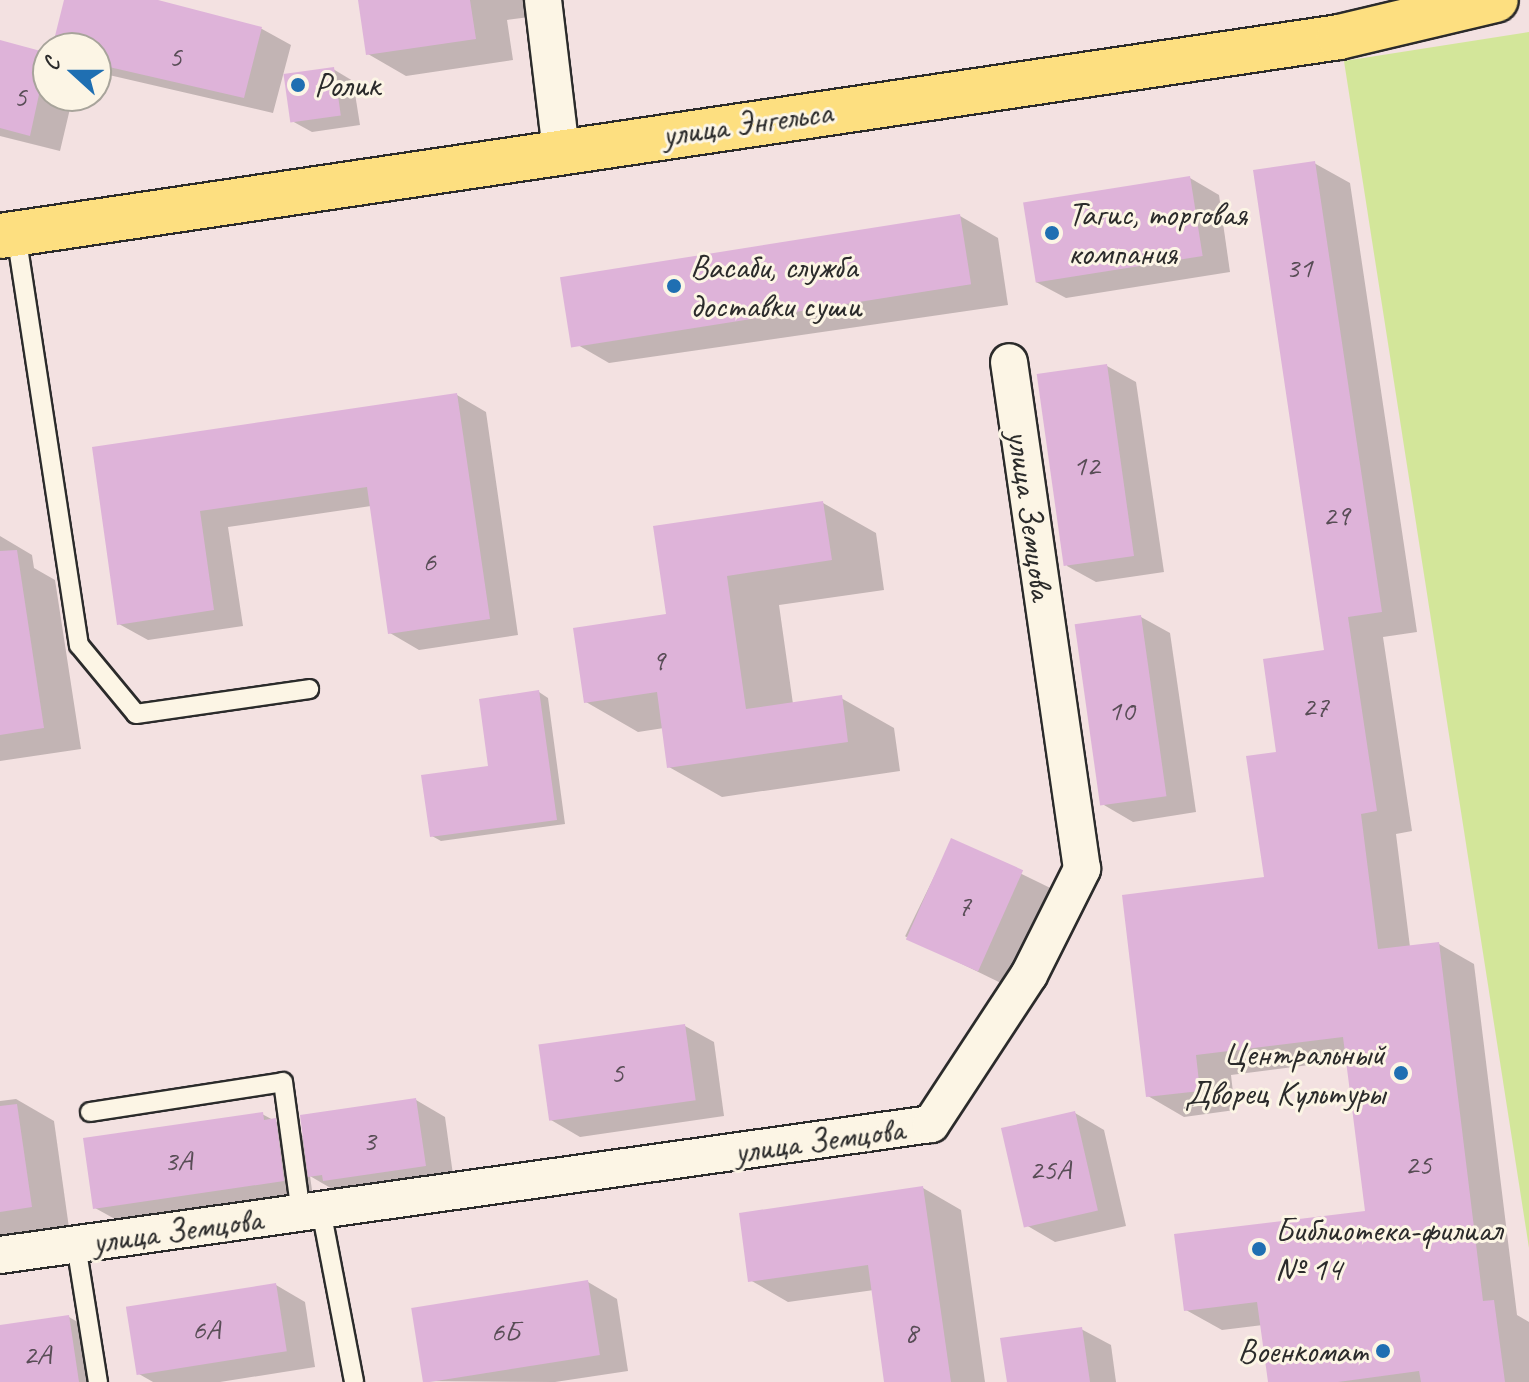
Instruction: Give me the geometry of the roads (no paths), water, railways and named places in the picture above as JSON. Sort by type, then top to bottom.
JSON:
[{"type":"main road","name":"улица Энгельса","points":[[8,235],[561,150],[1339,37],[1494,1]]},
{"type":"street","points":[[543,0],[561,150]]},
{"type":"street","name":"улица Земцова","points":[[0,1255],[931,1124],[1029,975],[1082,869],[1009,362]]},
{"type":"lane","points":[[8,235],[79,645],[136,714],[309,689]]},
{"type":"lane","points":[[90,1112],[283,1082],[311,1212],[354,1382]]},
{"type":"lane","points":[[76,1245],[98,1382]]},
{"type":"place","name":"Ролик","points":[[298,85]]},
{"type":"place","name":"Тагис, торговая компания","points":[[1052,233]]},
{"type":"place","name":"Васаби, служба доставки суши","points":[[674,286]]},
{"type":"place","name":"Центральный Дворец Культуры","points":[[1401,1073]]},
{"type":"place","name":"Библиотека-филиал № 14","points":[[1259,1249]]},
{"type":"place","name":"Военкомат","points":[[1383,1351]]}]
